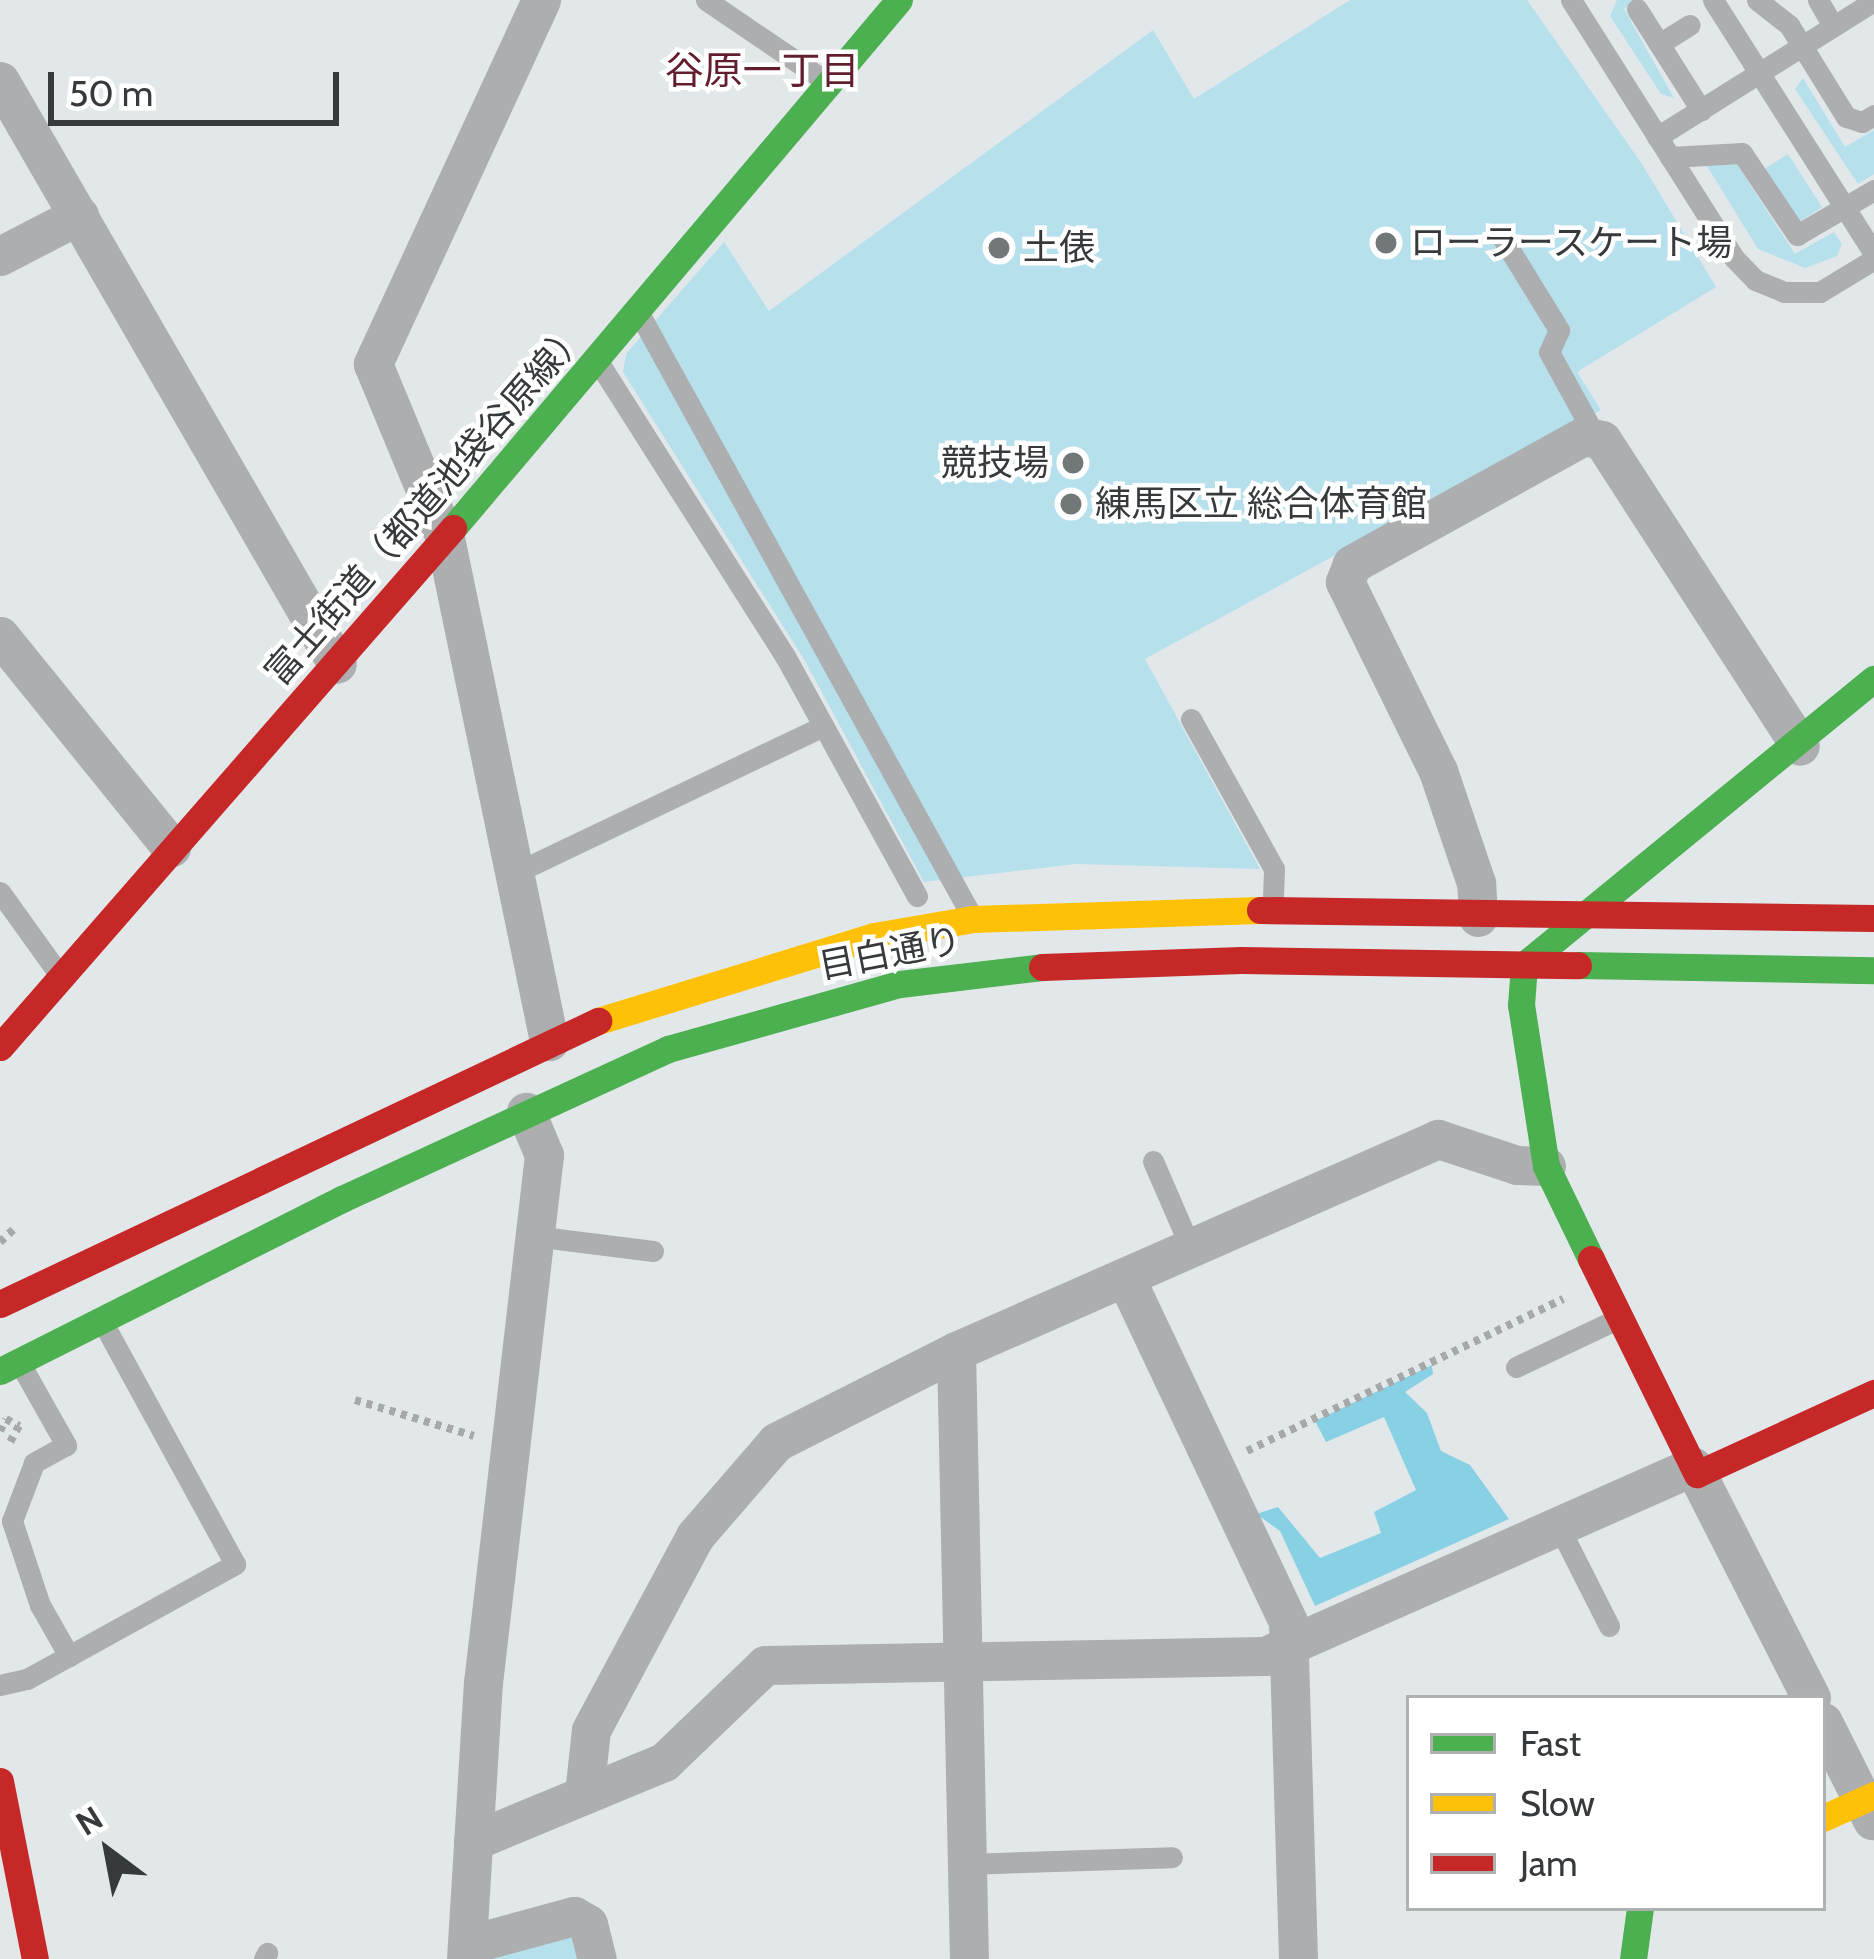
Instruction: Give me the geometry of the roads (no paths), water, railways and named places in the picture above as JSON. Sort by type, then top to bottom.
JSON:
[{"type":"main road","name":"富士街道（都道池袋谷原線）","points":[[0,1047],[171,847],[337,664],[899,0]]},
{"type":"main road","points":[[1874,679],[1800,746],[1524,965],[1521,1005],[1546,1166],[1598,1282],[1695,1470],[1874,1394]]},
{"type":"main road","name":"目白通り","points":[[0,1304],[549,1041],[766,962],[973,919],[1072,910],[1874,918]]},
{"type":"main road","name":"目白通り","points":[[9,1366],[526,1112],[668,1049],[795,1008],[922,980],[1009,968],[1240,960],[1874,970]]},
{"type":"main road","points":[[0,1781],[35,1959]]},
{"type":"main road","points":[[1826,1817],[1870,1807]]},
{"type":"main road","points":[[1633,1959],[1640,1911]]},
{"type":"street","points":[[541,0],[373,364],[445,538],[549,1041]]},
{"type":"street","points":[[0,81],[337,664]]},
{"type":"street","points":[[0,256],[79,215]]},
{"type":"street","points":[[1478,916],[1476,884],[1438,771],[1345,582],[1352,564],[1594,434],[1800,746]]},
{"type":"street","points":[[0,636],[171,847]]},
{"type":"street","points":[[526,1112],[544,1155],[510,1446],[467,1952],[574,1916],[588,1924],[597,1959]]},
{"type":"street","points":[[584,1794],[591,1730],[695,1536],[776,1442],[956,1352],[1127,1281],[1438,1139],[1517,1165],[1546,1166]]},
{"type":"street","points":[[1127,1281],[1288,1622],[1298,1959]]},
{"type":"street","points":[[956,1352],[966,1662],[960,1693],[970,1959]]},
{"type":"street","points":[[473,1840],[664,1762],[765,1665],[1265,1656],[1695,1470],[1808,1695]]},
{"type":"street","points":[[1826,1728],[1870,1807]]},
{"type":"lane","points":[[706,0],[829,83]]},
{"type":"lane","points":[[1572,0],[1670,157],[1755,280],[1784,292],[1820,292],[1874,256],[1713,0]]},
{"type":"lane","points":[[1757,0],[1802,46],[1846,117],[1862,122],[1874,115]]},
{"type":"lane","points":[[1818,0],[1833,26]]},
{"type":"lane","points":[[1658,137],[1874,1]]},
{"type":"lane","points":[[1637,9],[1701,110]]},
{"type":"lane","points":[[1659,44],[1690,25]]},
{"type":"lane","points":[[1670,157],[1742,153],[1797,235],[1874,190]]},
{"type":"lane","points":[[1500,234],[1559,330],[1549,352],[1594,434]]},
{"type":"lane","points":[[638,311],[973,919]]},
{"type":"lane","points":[[596,360],[785,656],[819,728],[917,896]]},
{"type":"lane","points":[[1191,718],[1274,869],[1273,911]]},
{"type":"lane","points":[[515,873],[819,728]]},
{"type":"lane","points":[[0,892],[60,975]]},
{"type":"lane","points":[[1153,1160],[1192,1251]]},
{"type":"lane","points":[[535,1235],[653,1251]]},
{"type":"lane","points":[[0,1685],[69,1656],[235,1564],[100,1318]]},
{"type":"lane","points":[[1516,1367],[1617,1319]]},
{"type":"lane","points":[[9,1366],[66,1445],[34,1462],[12,1521],[40,1605],[69,1656]]},
{"type":"lane","points":[[1558,1527],[1609,1625]]},
{"type":"lane","points":[[966,1864],[1172,1857]]},
{"type":"place","name":"ローラースケート場","points":[[1386,243]]},
{"type":"place","name":"土俵","points":[[999,248]]},
{"type":"place","name":"競技場","points":[[1073,463]]},
{"type":"place","name":"練馬区立 総合体育館","points":[[1071,504]]},
{"type":"district","name":"谷原一丁目","points":[[762,70]]}]
